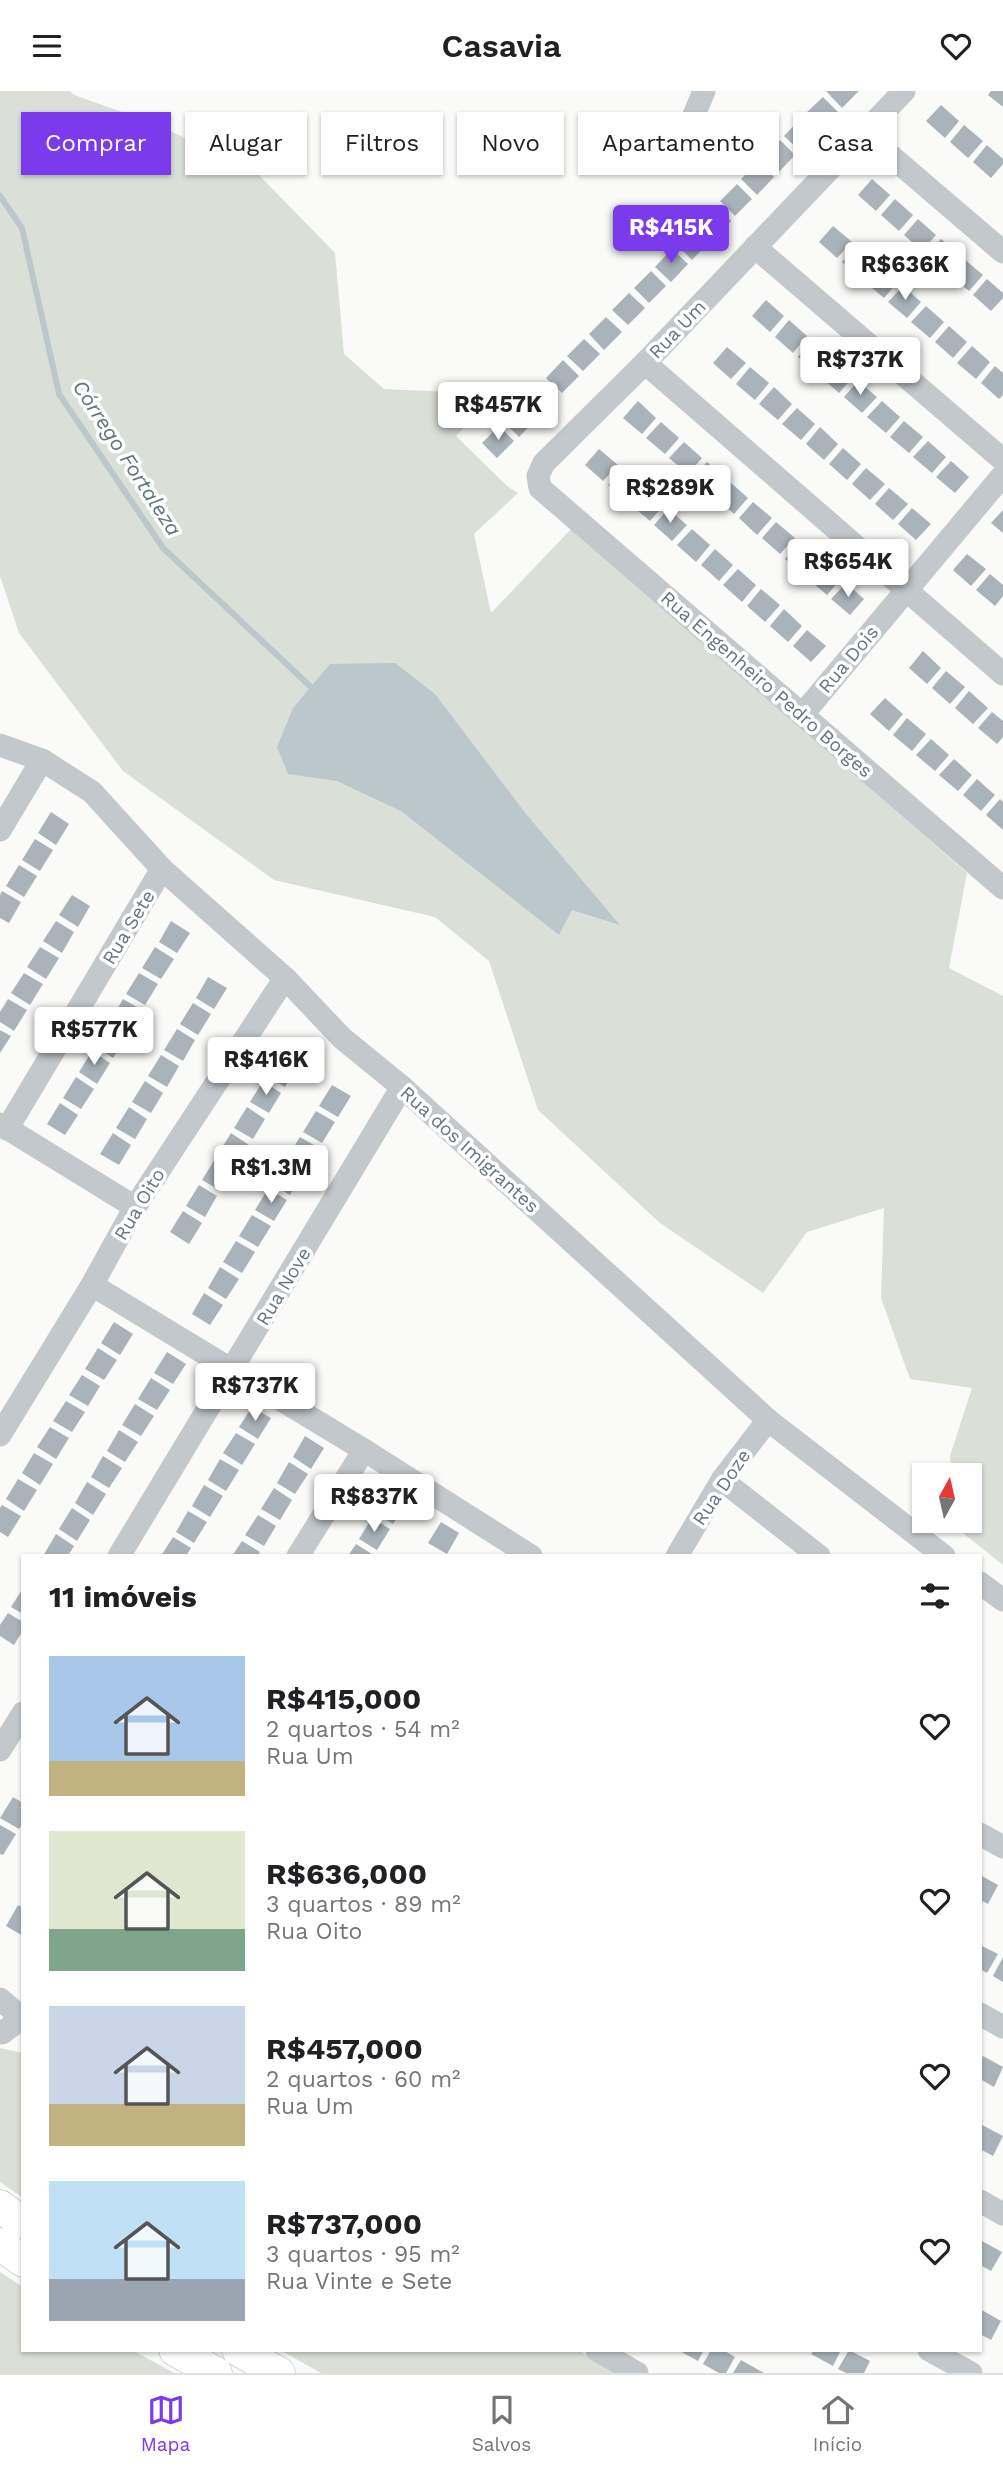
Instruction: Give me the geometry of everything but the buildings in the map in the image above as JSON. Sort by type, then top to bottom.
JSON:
[{"type":"main road","points":[[0,2206],[21,2222]]},
{"type":"main road","points":[[0,2244],[21,2260]]},
{"type":"main road","points":[[179,2352],[216,2373]]},
{"type":"main road","points":[[242,2352],[279,2373]]},
{"type":"street","points":[[695,112],[704,91]]},
{"type":"street","name":"Rua Um","points":[[884,112],[904,91]]},
{"type":"street","points":[[897,161],[1003,252]]},
{"type":"street","name":"Rua Um","points":[[538,476],[544,463],[645,363],[824,175]]},
{"type":"street","points":[[755,247],[1003,460]]},
{"type":"street","points":[[645,363],[1003,674]]},
{"type":"street","name":"Rua Dois","points":[[802,715],[1003,475]]},
{"type":"street","name":"Rua Engenheiro Pedro Borges","points":[[538,476],[540,488],[1003,888]]},
{"type":"street","name":"Rua dos Imigrantes","points":[[0,745],[42,760],[92,792],[162,869],[285,978],[342,1038],[402,1087],[768,1420],[941,1554]]},
{"type":"street","points":[[0,830],[42,760]]},
{"type":"street","name":"Rua Sete","points":[[4,1127],[162,869]]},
{"type":"street","name":"Rua Oito","points":[[0,1436],[9,1401],[92,1286],[135,1207],[285,978]]},
{"type":"street","name":"Rua Nove","points":[[120,1554],[402,1087]]},
{"type":"street","points":[[4,1127],[135,1207]]},
{"type":"street","points":[[92,1286],[364,1450],[517,1552]]},
{"type":"street","name":"Rua Doze","points":[[678,1554],[722,1480],[768,1420]]},
{"type":"street","points":[[299,1554],[364,1450]]},
{"type":"street","points":[[722,1480],[816,1554]]},
{"type":"street","points":[[982,1584],[1003,1600]]},
{"type":"street","points":[[0,1750],[21,1716]]},
{"type":"street","points":[[982,1835],[1003,1847]]},
{"type":"street","points":[[0,2033],[16,2009]]},
{"type":"street","points":[[982,2015],[1003,2027]]},
{"type":"street","points":[[982,2202],[1003,2214]]},
{"type":"street","points":[[600,2352],[637,2373]]},
{"type":"street","points":[[933,2352],[971,2373]]},
{"type":"shaded area","points":[[0,91],[70,91],[74,95],[122,112],[21,112],[21,175],[171,175],[171,131],[185,138],[185,175],[259,175],[335,253],[344,354],[384,389],[472,393],[474,417],[456,436],[507,486],[518,493],[474,534],[491,613],[573,527],[967,873],[949,968],[1003,996],[1003,1565],[963,1533],[982,1533],[982,1463],[950,1463],[950,1456],[972,1388],[910,1379],[881,1298],[884,1208],[807,1232],[763,1293],[660,1223],[538,1110],[489,961],[435,917],[274,880],[123,771],[19,633],[0,576]]},
{"type":"shaded area","points":[[395,663],[435,694],[526,814],[620,925],[572,910],[559,935],[401,811],[337,781],[288,774],[277,747],[293,708],[330,664]]},
{"type":"shaded area","points":[[0,2048],[21,2053],[21,2197],[0,2182]]},
{"type":"shaded area","points":[[0,2272],[21,2286],[21,2352],[136,2352],[174,2373],[0,2373]]},
{"type":"shaded area","points":[[284,2352],[581,2352],[618,2373],[321,2373]]},
{"type":"waterway","name":"Córrego Fortaleza","points":[[0,196],[22,228],[59,394],[163,548],[311,687]]}]
